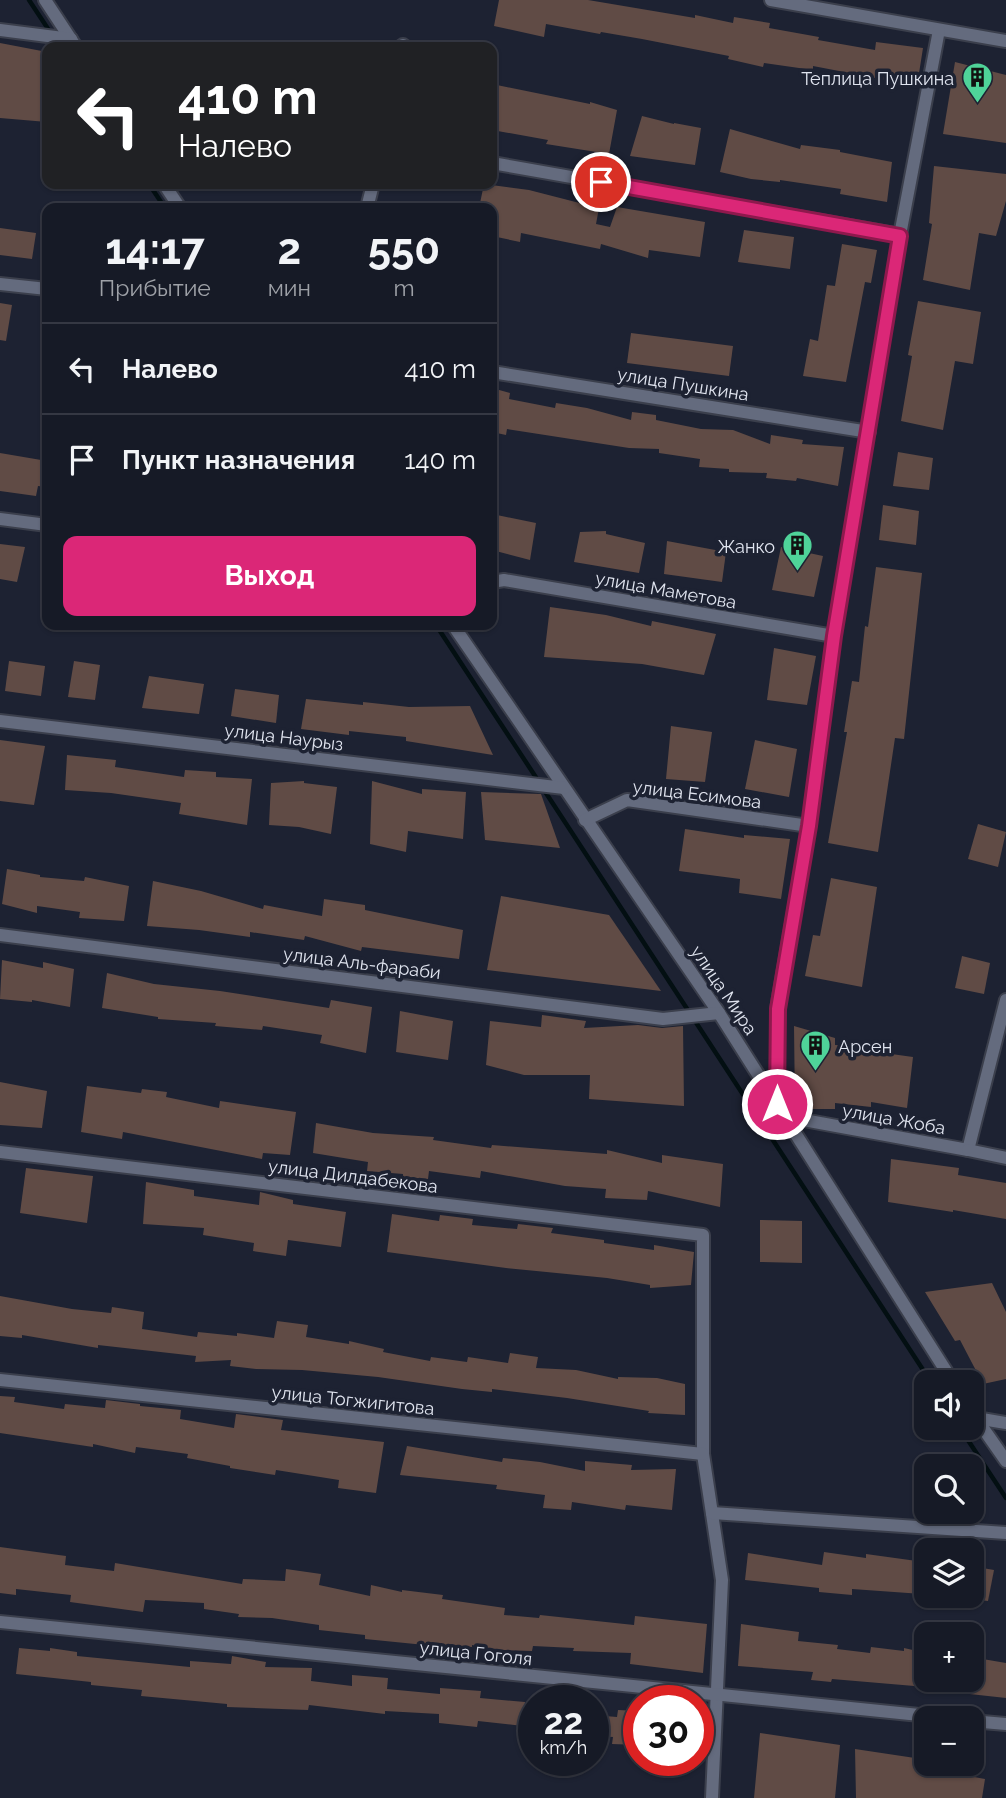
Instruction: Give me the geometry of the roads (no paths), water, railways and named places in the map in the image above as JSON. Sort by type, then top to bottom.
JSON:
[{"type":"street","points":[[45,0],[72,42]]},
{"type":"street","points":[[771,0],[1006,41]]},
{"type":"street","points":[[0,30],[67,42]]},
{"type":"street","points":[[777,1104],[778,1009],[809,826],[834,636],[900,236],[939,30]]},
{"type":"street","points":[[497,164],[900,236]]},
{"type":"street","points":[[0,284],[42,288]]},
{"type":"street","name":"улица Пушкина","points":[[497,373],[869,432]]},
{"type":"street","points":[[0,519],[42,524]]},
{"type":"street","name":"улица Маметова","points":[[497,581],[504,580],[834,636]]},
{"type":"street","name":"улица Мира","points":[[456,630],[719,1013],[787,1116],[946,1370]]},
{"type":"street","name":"улица Наурыз","points":[[0,721],[564,788]]},
{"type":"street","name":"улица Есимова","points":[[585,820],[626,800],[809,826]]},
{"type":"street","name":"улица Аль-фараби","points":[[0,934],[663,1019],[719,1013]]},
{"type":"street","points":[[968,1150],[1006,1000]]},
{"type":"street","name":"улица Жоба","points":[[787,1116],[1006,1158]]},
{"type":"street","name":"улица Дилдабекова","points":[[0,1152],[703,1235],[703,1454]]},
{"type":"street","name":"улица Тогжигитова","points":[[0,1380],[703,1454]]},
{"type":"street","points":[[984,1418],[1006,1423]]},
{"type":"street","points":[[984,1430],[1006,1461]]},
{"type":"street","points":[[703,1454],[722,1580],[712,1798]]},
{"type":"street","points":[[712,1513],[1006,1533]]},
{"type":"street","name":"улица Гоголя","points":[[0,1622],[914,1715]]},
{"type":"street","points":[[984,1722],[1006,1724]]},
{"type":"waterway","points":[[29,0],[57,42]]},
{"type":"waterway","points":[[152,189],[162,203]]},
{"type":"waterway","points":[[439,630],[539,782]]},
{"type":"waterway","points":[[544,790],[923,1370]]},
{"type":"waterway","points":[[968,1440],[1006,1498]]},
{"type":"place","name":"Теплица Пушкина","points":[[977,105]]},
{"type":"place","name":"Жанко","points":[[798,573]]},
{"type":"place","name":"Арсен","points":[[815,1073]]}]
